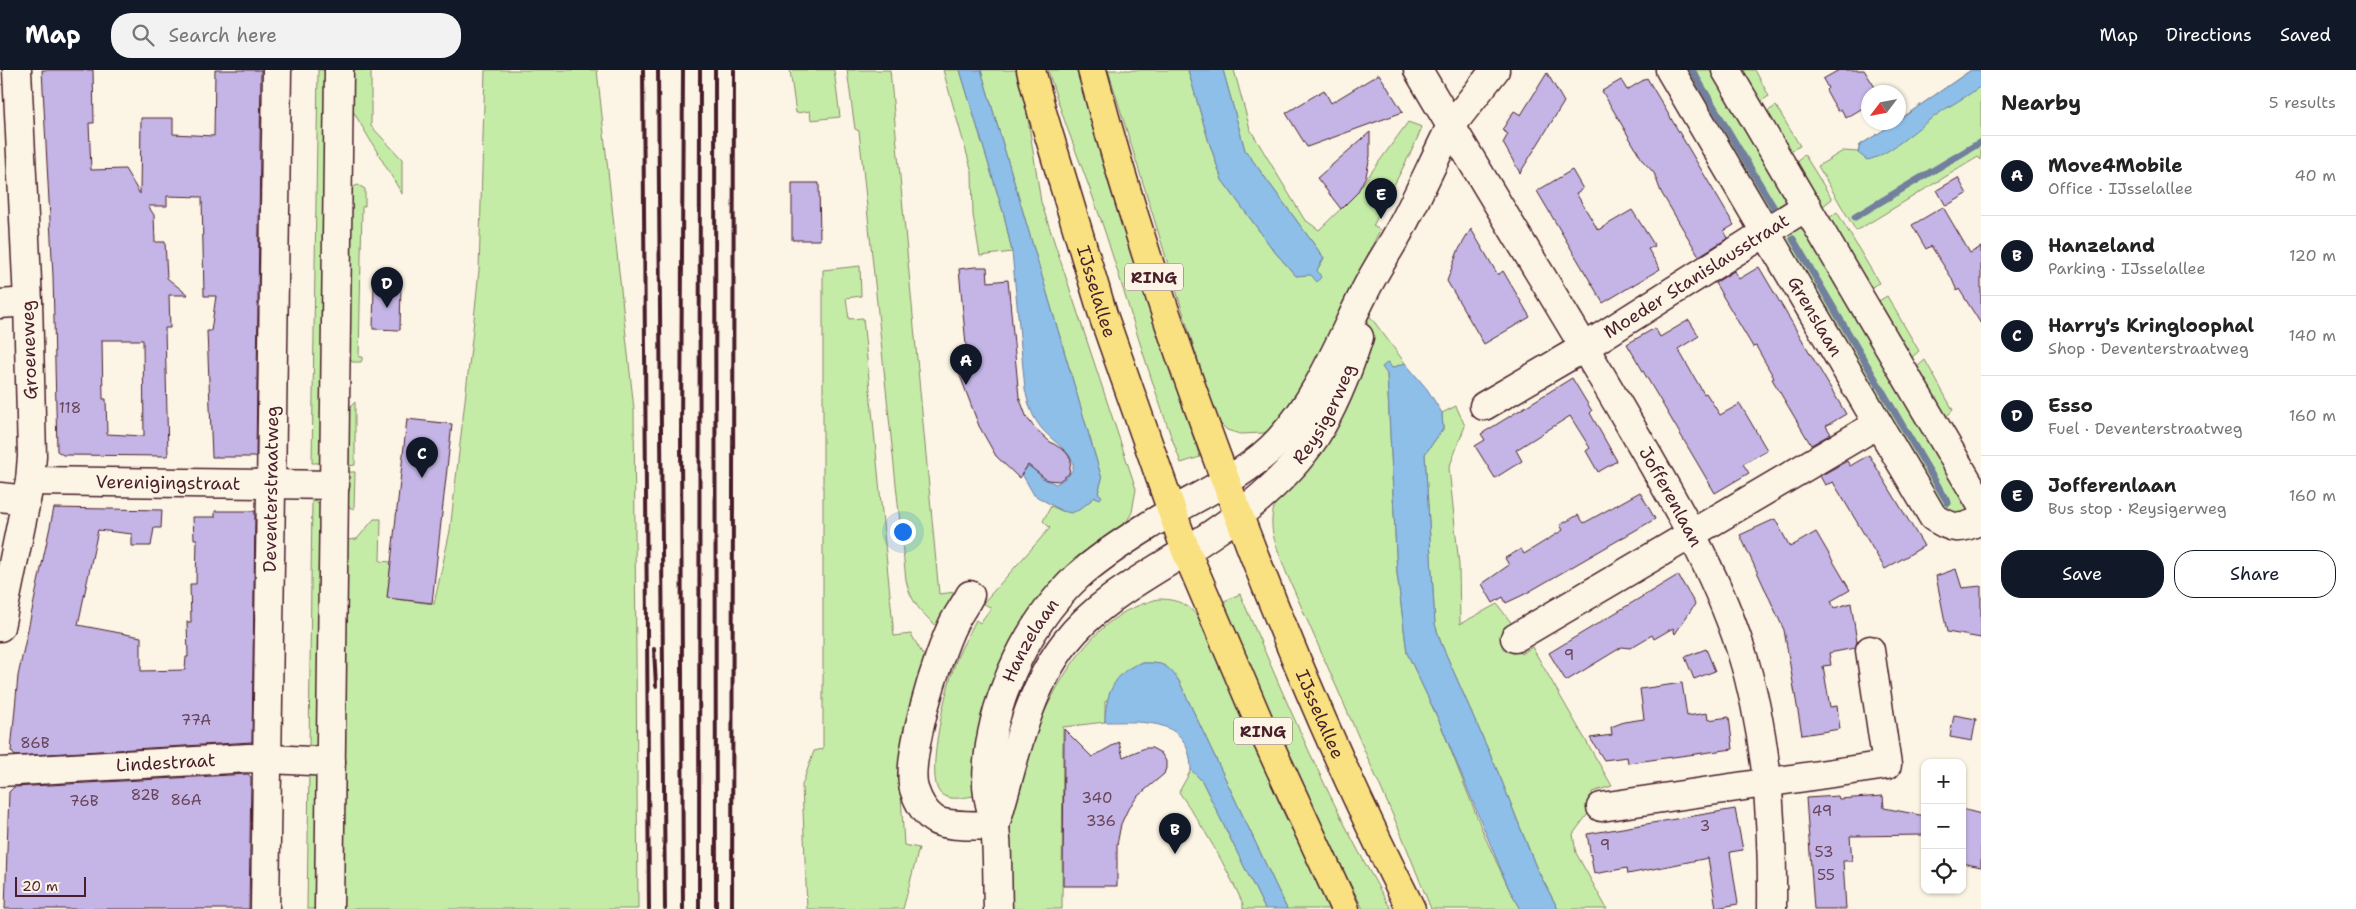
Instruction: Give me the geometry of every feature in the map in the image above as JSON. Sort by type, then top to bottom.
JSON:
[{"type":"main road","name":"IJsselallee","points":[[1031,70],[1104,318],[1171,511],[1186,551],[1262,729],[1345,909]]},
{"type":"main road","name":"IJsselallee","points":[[1092,70],[1134,216],[1225,482],[1257,565],[1328,736],[1411,909]]},
{"type":"street","name":"Groeneweg","points":[[0,627],[19,493],[32,456],[28,302],[17,70]]},
{"type":"street","name":"Deventerstraatweg","points":[[265,909],[277,70]]},
{"type":"street","points":[[329,909],[339,70]]},
{"type":"street","name":"Jofferenlaan","points":[[1418,70],[1585,347],[1692,534],[1722,597],[1740,649],[1752,694],[1768,781],[1772,846],[1772,909]]},
{"type":"street","name":"Reysigerweg","points":[[1225,482],[1272,447],[1300,418],[1366,289],[1402,225],[1451,126],[1494,70]]},
{"type":"street","name":"Grenslaan","points":[[1670,70],[1933,517],[1952,528],[1970,526],[1981,520]]},
{"type":"street","points":[[1726,70],[1981,504]]},
{"type":"street","name":"Moeder Stanislausstraat","points":[[1484,406],[1585,347],[1807,206]]},
{"type":"street","name":"Reysigerweg","points":[[1239,515],[1282,476],[1314,437],[1343,379],[1359,337],[1366,289]]},
{"type":"street","points":[[0,304],[28,302]]},
{"type":"street","points":[[1515,638],[1878,424]]},
{"type":"street","points":[[1171,511],[1225,482]]},
{"type":"street","name":"Verenigingstraat","points":[[19,493],[272,484],[335,485]]},
{"type":"street","name":"Hanzelaan","points":[[998,909],[995,826],[987,786],[990,747],[1001,701],[1013,670],[1027,643],[1051,607],[1080,575],[1171,511]]},
{"type":"street","points":[[1186,551],[1239,515]]},
{"type":"street","name":"Hanzelaan","points":[[995,826],[1039,682],[1065,642],[1086,621],[1122,591],[1186,551]]},
{"type":"street","points":[[970,595],[953,624],[942,652],[922,720],[913,763],[913,788],[924,810],[936,821],[995,826]]},
{"type":"street","points":[[1601,807],[1887,765],[1870,650]]},
{"type":"street","name":"Lindestraat","points":[[0,772],[268,759],[331,762]]},
{"type":"green space","points":[[318,70],[325,70],[321,463],[312,463]]},
{"type":"green space","points":[[352,70],[371,70],[371,126],[402,159],[402,194],[353,111]]},
{"type":"green space","points":[[485,70],[597,70],[634,409],[638,909],[343,909],[347,540],[357,539],[374,519],[381,519],[380,561],[391,562],[387,598],[434,604],[450,531],[479,270]]},
{"type":"green space","points":[[790,70],[834,70],[840,117],[811,120],[810,111],[796,113]]},
{"type":"green space","points":[[847,70],[890,70],[939,594],[956,592],[938,627],[914,601],[906,580],[859,131],[855,129]]},
{"type":"green space","points":[[943,70],[960,70],[1004,215],[1012,252],[980,256],[973,215],[972,172]]},
{"type":"green space","points":[[981,70],[1017,70],[1026,106],[1041,202],[1136,489],[1132,512],[1124,527],[1055,583],[975,793],[973,796],[955,798],[943,796],[940,793],[936,783],[935,768],[943,706],[959,653],[976,620],[980,623],[991,608],[983,603],[1050,528],[1043,521],[1051,506],[1062,511],[1087,504],[1098,493],[1102,479]]},
{"type":"green space","points":[[1048,70],[1079,70],[1110,188],[1200,457],[1181,463],[1151,377],[1105,232]]},
{"type":"green space","points":[[1108,70],[1188,70],[1222,180],[1274,251],[1296,276],[1317,270],[1324,258],[1245,150],[1223,70],[1234,70],[1250,129],[1304,219],[1319,230],[1354,196],[1408,122],[1422,127],[1373,226],[1380,230],[1298,396],[1272,429],[1264,433],[1240,434],[1227,430],[1216,419]]},
{"type":"green space","points":[[1677,70],[1712,70],[1791,203],[1770,221]]},
{"type":"green space","points":[[1734,70],[1755,70],[1769,96],[1760,102]]},
{"type":"green space","points":[[1971,70],[1981,70],[1981,160],[1978,157],[1856,231],[1818,166],[1843,151],[1858,152],[1860,145],[1884,130],[1906,130],[1906,115]]},
{"type":"green space","points":[[1776,106],[1800,146],[1784,154],[1765,113]]},
{"type":"green space","points":[[1804,154],[1832,199],[1818,210],[1795,166]]},
{"type":"green space","points":[[358,185],[365,189],[365,206],[362,207],[359,357],[363,357],[361,362],[352,362],[349,356],[351,191],[353,187]]},
{"type":"green space","points":[[1837,212],[1879,283],[1868,289],[1828,219]]},
{"type":"green space","points":[[1804,223],[1974,512],[1946,515],[1780,238]]},
{"type":"green space","points":[[860,266],[861,296],[846,298],[849,319],[863,318],[894,636],[911,634],[926,660],[900,778],[904,845],[919,848],[903,909],[807,909],[802,785],[814,751],[823,749],[823,270]]},
{"type":"green space","points":[[1887,296],[1919,351],[1910,359],[1877,302]]},
{"type":"green space","points":[[1369,315],[1405,363],[1392,368],[1387,374],[1397,573],[1407,653],[1440,723],[1485,837],[1509,889],[1521,909],[1431,909],[1402,836],[1286,572],[1274,540],[1272,531],[1273,513],[1280,489],[1364,333]]},
{"type":"green space","points":[[1925,360],[1953,410],[1941,422],[1916,368]]},
{"type":"green space","points":[[355,402],[355,465],[348,466],[348,409]]},
{"type":"green space","points":[[1456,406],[1465,426],[1449,468],[1459,565],[1460,624],[1497,604],[1513,625],[1507,631],[1521,654],[1532,647],[1612,786],[1592,792],[1593,807],[1573,834],[1576,853],[1607,909],[1558,909],[1536,867],[1501,779],[1441,643],[1435,624],[1425,454],[1443,429],[1442,413]]},
{"type":"green space","points":[[348,472],[355,472],[354,509],[349,507],[347,503]]},
{"type":"green space","points":[[312,499],[320,504],[318,746],[309,749]]},
{"type":"green space","points":[[1240,594],[1292,714],[1329,793],[1391,909],[1363,909],[1325,833],[1272,718],[1222,602]]},
{"type":"green space","points":[[1158,599],[1182,603],[1199,619],[1285,816],[1331,909],[1287,909],[1179,681],[1170,670],[1162,665],[1140,663],[1105,702],[1105,722],[1063,727],[1062,909],[1009,909],[1008,846],[1013,808],[1031,743],[1045,711],[1062,680],[1081,652],[1102,629],[1126,611]]},
{"type":"green space","points":[[309,770],[317,773],[316,909],[307,909]]},
{"type":"green space","points":[[1191,770],[1202,781],[1265,909],[1243,909],[1243,904],[1221,860],[1179,792]]},
{"type":"water","points":[[960,70],[981,70],[1102,479],[1098,493],[1102,496],[1100,499],[1095,497],[1079,510],[1071,513],[1062,511],[1034,495],[1022,474],[1029,465],[1033,466],[1042,478],[1056,484],[1068,476],[1073,468],[1072,461],[1068,454],[1045,433],[1034,417],[1029,404],[1025,389],[1012,252],[1004,215]]},
{"type":"water","points":[[1188,70],[1223,70],[1245,150],[1324,258],[1317,270],[1321,277],[1317,282],[1311,275],[1296,276],[1274,251],[1222,180]]},
{"type":"water","points":[[1971,70],[1981,70],[1981,86],[1928,121],[1884,154],[1867,160],[1858,153],[1860,145],[1884,130],[1906,130],[1906,115]]},
{"type":"water","points":[[1388,362],[1392,368],[1405,363],[1427,389],[1442,413],[1443,429],[1425,454],[1435,624],[1441,643],[1501,779],[1536,867],[1558,909],[1521,909],[1509,889],[1440,723],[1407,653],[1397,573],[1387,374],[1382,367]]},
{"type":"water","points":[[1140,663],[1162,665],[1170,670],[1179,681],[1287,909],[1265,909],[1202,781],[1191,770],[1189,753],[1183,740],[1163,726],[1150,723],[1105,722],[1109,694],[1113,686],[1124,672]]},
{"type":"building","points":[[42,70],[93,70],[94,123],[89,123],[91,170],[125,169],[140,194],[141,118],[173,118],[173,134],[214,136],[215,70],[261,70],[256,456],[212,457],[207,331],[211,331],[216,296],[204,296],[202,197],[167,196],[167,206],[148,206],[154,215],[155,242],[165,242],[167,278],[188,295],[169,295],[170,328],[165,328],[168,456],[63,455],[57,451],[53,276]],"holes":[[[102,340],[143,340],[144,436],[107,434],[106,399],[103,399]]]},
{"type":"building","points":[[1839,70],[1864,70],[1874,85],[1861,85],[1861,109],[1846,118],[1841,109],[1838,111],[1832,101],[1823,79]]},
{"type":"building","points":[[1547,73],[1564,102],[1520,173],[1503,143],[1508,134],[1502,130],[1514,111],[1521,115]]},
{"type":"building","points":[[1379,74],[1403,112],[1307,147],[1286,113],[1324,90],[1331,103]]},
{"type":"building","points":[[1647,78],[1734,225],[1724,231],[1728,238],[1699,256],[1661,192],[1654,173],[1643,161],[1602,91],[1621,80],[1627,90]]},
{"type":"building","points":[[1370,132],[1370,156],[1366,176],[1357,193],[1341,209],[1317,178]]},
{"type":"building","points":[[1572,170],[1583,189],[1576,193],[1598,230],[1632,210],[1655,246],[1648,249],[1660,269],[1603,303],[1537,191]]},
{"type":"building","points":[[1958,178],[1967,194],[1946,206],[1937,190]]},
{"type":"building","points":[[792,183],[819,183],[820,240],[792,240]]},
{"type":"building","points":[[1943,207],[1970,253],[1981,247],[1981,324],[1959,289],[1957,291],[1951,277],[1931,246],[1926,249],[1912,225]]},
{"type":"building","points":[[1471,229],[1498,275],[1503,271],[1530,317],[1484,344],[1447,281],[1458,251]]},
{"type":"building","points":[[987,267],[988,282],[1008,280],[1019,397],[1027,418],[1034,427],[1049,441],[1065,451],[1071,459],[1069,474],[1059,481],[1047,480],[1028,465],[1019,478],[996,456],[979,426],[953,357],[967,356],[959,269]]},
{"type":"building","points":[[1759,267],[1846,414],[1826,426],[1831,434],[1811,445],[1772,379],[1774,378],[1756,346],[1753,347],[1715,283],[1734,271],[1739,279]]},
{"type":"building","points":[[374,284],[401,284],[400,330],[373,329]]},
{"type":"building","points":[[1689,320],[1699,336],[1678,349],[1704,394],[1706,393],[1720,415],[1740,404],[1767,450],[1743,464],[1749,473],[1715,493],[1627,344],[1655,328],[1660,337]]},
{"type":"building","points":[[1572,378],[1592,411],[1590,413],[1617,461],[1598,472],[1586,451],[1590,448],[1570,416],[1516,450],[1522,461],[1495,478],[1475,446],[1485,440],[1481,434]]},
{"type":"building","points":[[407,419],[452,424],[432,603],[387,598]]},
{"type":"building","points":[[1869,455],[1924,546],[1885,569],[1833,482],[1825,485],[1820,476],[1847,461],[1850,466]]},
{"type":"building","points":[[1640,492],[1655,519],[1525,594],[1506,603],[1503,597],[1493,603],[1482,584],[1509,565],[1505,558],[1521,549],[1524,554],[1563,530],[1560,525],[1578,515],[1584,523]]},
{"type":"building","points":[[54,508],[162,510],[161,528],[154,528],[151,546],[132,546],[132,534],[98,530],[78,625],[141,637],[141,671],[185,670],[186,657],[188,657],[187,622],[191,622],[190,584],[196,584],[197,539],[194,539],[193,517],[215,517],[215,511],[255,511],[252,742],[15,756],[11,751],[18,676]]},
{"type":"building","points":[[1775,519],[1790,547],[1816,532],[1850,590],[1831,601],[1834,608],[1851,603],[1857,642],[1855,648],[1829,653],[1831,665],[1823,666],[1830,707],[1837,706],[1840,729],[1802,735],[1784,630],[1740,535]]},
{"type":"building","points":[[1956,569],[1962,588],[1981,586],[1981,638],[1947,632],[1936,576]]},
{"type":"building","points":[[1678,575],[1695,604],[1675,634],[1673,628],[1654,639],[1652,635],[1630,648],[1622,647],[1566,681],[1549,653]]},
{"type":"building","points":[[1706,649],[1715,671],[1694,679],[1685,657]]},
{"type":"building","points":[[1682,683],[1687,716],[1707,713],[1708,720],[1729,717],[1733,749],[1628,763],[1627,757],[1604,760],[1590,738],[1612,735],[1611,727],[1624,722],[1644,719],[1640,689]]},
{"type":"building","points":[[1954,715],[1976,719],[1972,741],[1950,737]]},
{"type":"building","points":[[1064,729],[1092,757],[1119,742],[1123,757],[1145,748],[1152,748],[1161,753],[1166,761],[1164,774],[1138,796],[1128,809],[1121,824],[1117,845],[1117,886],[1063,886]]},
{"type":"building","points":[[248,774],[251,777],[249,909],[5,909],[9,792],[14,787]]},
{"type":"building","points":[[1838,796],[1839,799],[1883,796],[1884,808],[1921,815],[1921,835],[1850,836],[1852,861],[1843,861],[1846,909],[1814,909],[1806,798]]},
{"type":"building","points":[[1735,809],[1743,850],[1730,852],[1738,904],[1716,908],[1708,858],[1628,874],[1627,868],[1594,874],[1587,834]]},
{"type":"building","points":[[1966,810],[1981,814],[1981,867],[1966,864]]},
{"type":"waterway","points":[[1692,70],[1774,208]]},
{"type":"waterway","points":[[1855,217],[1981,142]]},
{"type":"waterway","points":[[1793,239],[1948,503]]},
{"type":"railway","points":[[643,70],[649,909]]},
{"type":"railway","points":[[658,70],[665,909]]},
{"type":"railway","points":[[683,70],[681,439],[683,909]]},
{"type":"railway","points":[[699,909],[700,70]]},
{"type":"railway","points":[[715,70],[716,909]]},
{"type":"railway","points":[[732,909],[734,70]]},
{"type":"railway","points":[[654,649],[656,686]]},
{"type":"place","name":"Jofferenlaan","points":[[1381,219]]},
{"type":"place","name":"Esso","points":[[387,308]]},
{"type":"place","name":"Move4Mobile","points":[[966,385]]},
{"type":"place","name":"Harry's Kringloophal","points":[[422,478]]},
{"type":"place","name":"Hanzeland","points":[[1175,854]]}]
